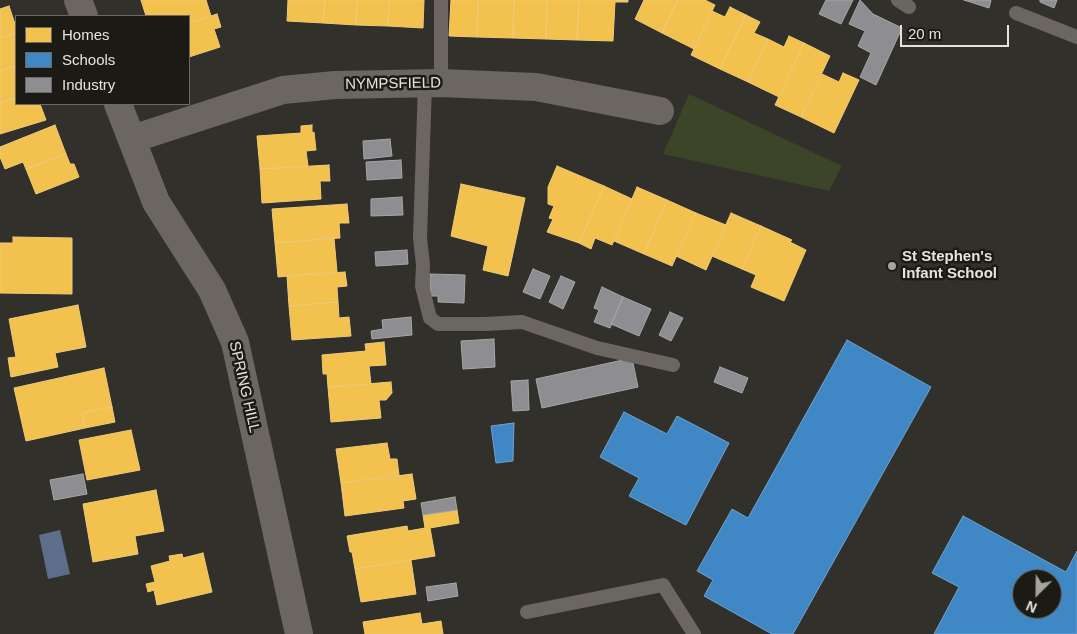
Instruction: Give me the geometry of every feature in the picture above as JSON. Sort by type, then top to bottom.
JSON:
[{"type":"street","points":[[78,0],[84,15]]},
{"type":"street","name":"NYMPSFIELD","points":[[132,139],[283,90],[334,85],[433,83],[536,87],[660,111]]},
{"type":"street","name":"SPRING HILL","points":[[118,105],[156,202],[212,290],[235,342],[299,634]]},
{"type":"lane","points":[[441,0],[420,238],[423,265],[422,286],[430,318],[438,324],[522,322],[597,348],[673,365]]},
{"type":"lane","points":[[1016,13],[1077,37]]},
{"type":"lane","points":[[527,612],[664,585],[694,634]]},
{"type":"green space","points":[[689,94],[842,166],[829,191],[663,154]]},
{"type":"water","points":[[60,530],[70,574],[48,579],[39,535]]},
{"type":"building: Homes","points":[[141,0],[206,0],[211,16],[190,23],[190,15],[146,15]]},
{"type":"building: Homes","points":[[288,0],[325,0],[323,23],[287,21]]},
{"type":"building: Homes","points":[[325,0],[357,0],[356,25],[323,23]]},
{"type":"building: Homes","points":[[357,0],[389,0],[388,26],[356,25]]},
{"type":"building: Homes","points":[[389,0],[424,0],[423,28],[388,26]]},
{"type":"building: Homes","points":[[451,0],[478,0],[477,37],[449,36]]},
{"type":"building: Homes","points":[[478,0],[514,0],[513,38],[477,37]]},
{"type":"building: Homes","points":[[514,0],[547,0],[546,39],[513,38]]},
{"type":"building: Homes","points":[[547,0],[579,0],[577,40],[546,39]]},
{"type":"building: Homes","points":[[579,0],[628,0],[628,2],[615,2],[613,41],[577,40]]},
{"type":"building: Homes","points":[[644,0],[678,0],[662,33],[635,19]]},
{"type":"building: Homes","points":[[678,0],[705,0],[715,5],[694,49],[662,33]]},
{"type":"building: Homes","points":[[9,6],[15,24],[15,33],[0,38],[0,9]]},
{"type":"building: Homes","points":[[730,7],[746,15],[720,69],[691,55],[712,11],[725,17]]},
{"type":"building: Homes","points":[[217,14],[221,27],[214,29],[220,47],[190,57],[190,23]]},
{"type":"building: Homes","points":[[746,15],[760,22],[754,33],[768,39],[748,82],[720,69]]},
{"type":"building: Homes","points":[[15,33],[15,66],[0,71],[0,38]]},
{"type":"building: Homes","points":[[789,36],[804,43],[779,97],[748,82],[768,39],[784,47]]},
{"type":"building: Homes","points":[[804,43],[830,56],[801,117],[775,105]]},
{"type":"building: Homes","points":[[15,66],[15,98],[0,103],[0,71]]},
{"type":"building: Homes","points":[[843,73],[859,80],[834,133],[801,117],[822,74],[839,82]]},
{"type":"building: Homes","points":[[15,98],[15,105],[40,105],[46,120],[0,134],[0,103]]},
{"type":"building: Homes","points":[[55,125],[66,154],[26,169],[23,162],[5,169],[0,157],[0,147]]},
{"type":"building: Homes","points":[[312,125],[316,150],[306,151],[308,166],[260,169],[257,136],[301,133],[301,126]]},
{"type":"building: Homes","points":[[66,154],[70,164],[74,164],[79,177],[36,194],[26,169]]},
{"type":"building: Homes","points":[[329,165],[330,181],[320,181],[321,199],[262,203],[260,169]]},
{"type":"building: Homes","points":[[557,166],[604,186],[579,243],[547,232],[553,219],[549,218],[554,206],[548,204],[548,187]]},
{"type":"building: Homes","points":[[461,184],[525,198],[508,276],[483,270],[488,246],[451,236]]},
{"type":"building: Homes","points":[[604,186],[632,199],[612,245],[595,238],[591,249],[579,243]]},
{"type":"building: Homes","points":[[637,187],[667,200],[644,254],[614,241]]},
{"type":"building: Homes","points":[[667,200],[696,213],[672,266],[644,254]]},
{"type":"building: Homes","points":[[347,204],[349,223],[339,223],[340,238],[275,243],[272,209]]},
{"type":"building: Homes","points":[[696,213],[726,225],[706,270],[676,256]]},
{"type":"building: Homes","points":[[731,213],[761,226],[742,269],[712,256]]},
{"type":"building: Homes","points":[[761,226],[792,240],[790,242],[806,250],[784,301],[751,287],[756,275],[742,269]]},
{"type":"building: Homes","points":[[13,237],[72,238],[72,294],[0,293],[0,243],[13,243]]},
{"type":"building: Homes","points":[[334,238],[337,272],[278,277],[275,243]]},
{"type":"building: Homes","points":[[345,272],[347,286],[337,287],[338,302],[289,306],[287,276]]},
{"type":"building: Homes","points":[[338,302],[339,318],[349,317],[351,336],[292,340],[289,306]]},
{"type":"building: Homes","points":[[78,305],[86,347],[55,353],[58,367],[11,377],[8,358],[16,357],[9,319]]},
{"type":"building: Homes","points":[[384,342],[386,365],[369,366],[371,384],[328,387],[327,374],[323,374],[322,355],[366,351],[365,344]]},
{"type":"building: Homes","points":[[104,368],[112,407],[82,413],[85,428],[26,441],[14,388]]},
{"type":"building: Homes","points":[[391,382],[392,393],[386,400],[379,400],[381,418],[331,422],[328,387]]},
{"type":"building: Homes","points":[[112,407],[115,422],[85,428],[82,413]]},
{"type":"building: Homes","points":[[131,430],[140,470],[87,480],[79,440]]},
{"type":"building: Homes","points":[[387,443],[390,459],[397,459],[399,475],[341,483],[336,449]]},
{"type":"building: Homes","points":[[412,474],[416,499],[403,501],[404,508],[345,516],[341,483]]},
{"type":"building: Homes","points":[[156,490],[164,531],[135,536],[138,554],[93,562],[83,504]]},
{"type":"building: Homes","points":[[457,510],[459,523],[430,528],[435,556],[355,569],[347,536],[407,526],[408,531],[425,528],[423,515]]},
{"type":"building: Homes","points":[[203,553],[212,592],[157,605],[154,590],[148,592],[146,584],[155,582],[151,566],[170,561],[169,556],[182,554],[183,558]]},
{"type":"building: Homes","points":[[411,560],[416,594],[361,602],[355,569]]},
{"type":"building: Homes","points":[[420,613],[422,624],[441,621],[443,634],[365,634],[363,622]]},
{"type":"building: Schools","points":[[847,340],[931,387],[793,634],[772,634],[704,596],[713,580],[697,571],[732,509],[748,518]]},
{"type":"building: Schools","points":[[624,412],[667,434],[677,416],[729,443],[686,525],[629,496],[639,478],[600,457]]},
{"type":"building: Schools","points":[[514,423],[513,461],[496,463],[491,426]]},
{"type":"building: Schools","points":[[963,516],[1060,569],[1012,569],[1012,619],[1062,619],[1062,570],[1066,572],[1077,551],[1077,634],[934,634],[959,587],[932,573]]},
{"type":"building: Industry","points":[[826,0],[853,0],[841,24],[819,14]]},
{"type":"building: Industry","points":[[860,0],[873,14],[902,28],[876,85],[860,77],[871,53],[858,46],[865,31],[849,24]]},
{"type":"building: Industry","points":[[964,0],[991,0],[989,8]]},
{"type":"building: Industry","points":[[1040,0],[1057,0],[1054,8],[1040,2]]},
{"type":"building: Industry","points":[[390,139],[392,156],[364,159],[363,141]]},
{"type":"building: Industry","points":[[401,160],[402,178],[367,180],[366,162]]},
{"type":"building: Industry","points":[[402,197],[403,215],[371,216],[371,199]]},
{"type":"building: Industry","points":[[407,250],[408,264],[376,266],[375,252]]},
{"type":"building: Industry","points":[[533,269],[550,276],[540,299],[523,292]]},
{"type":"building: Industry","points":[[430,274],[465,275],[464,303],[438,302],[438,296],[430,296]]},
{"type":"building: Industry","points":[[561,276],[575,282],[563,309],[549,302]]},
{"type":"building: Industry","points":[[602,287],[623,297],[610,328],[594,322],[599,310],[594,308]]},
{"type":"building: Industry","points":[[623,297],[651,309],[639,336],[611,324]]},
{"type":"building: Industry","points":[[670,312],[683,318],[671,341],[659,335]]},
{"type":"building: Industry","points":[[411,317],[412,335],[372,339],[371,331],[383,329],[382,320]]},
{"type":"building: Industry","points":[[494,339],[495,367],[463,369],[461,341]]},
{"type":"building: Industry","points":[[632,358],[638,387],[542,408],[536,379]]},
{"type":"building: Industry","points":[[720,367],[748,378],[742,393],[714,382]]},
{"type":"building: Industry","points":[[528,380],[529,410],[513,411],[511,381]]},
{"type":"building: Industry","points":[[83,474],[87,494],[54,500],[50,480]]},
{"type":"building: Industry","points":[[455,497],[457,510],[423,515],[421,503]]},
{"type":"building: Industry","points":[[456,583],[458,596],[428,601],[426,587]]},
{"type":"place","name":"St Stephen's Infant School","points":[[892,266]]}]
